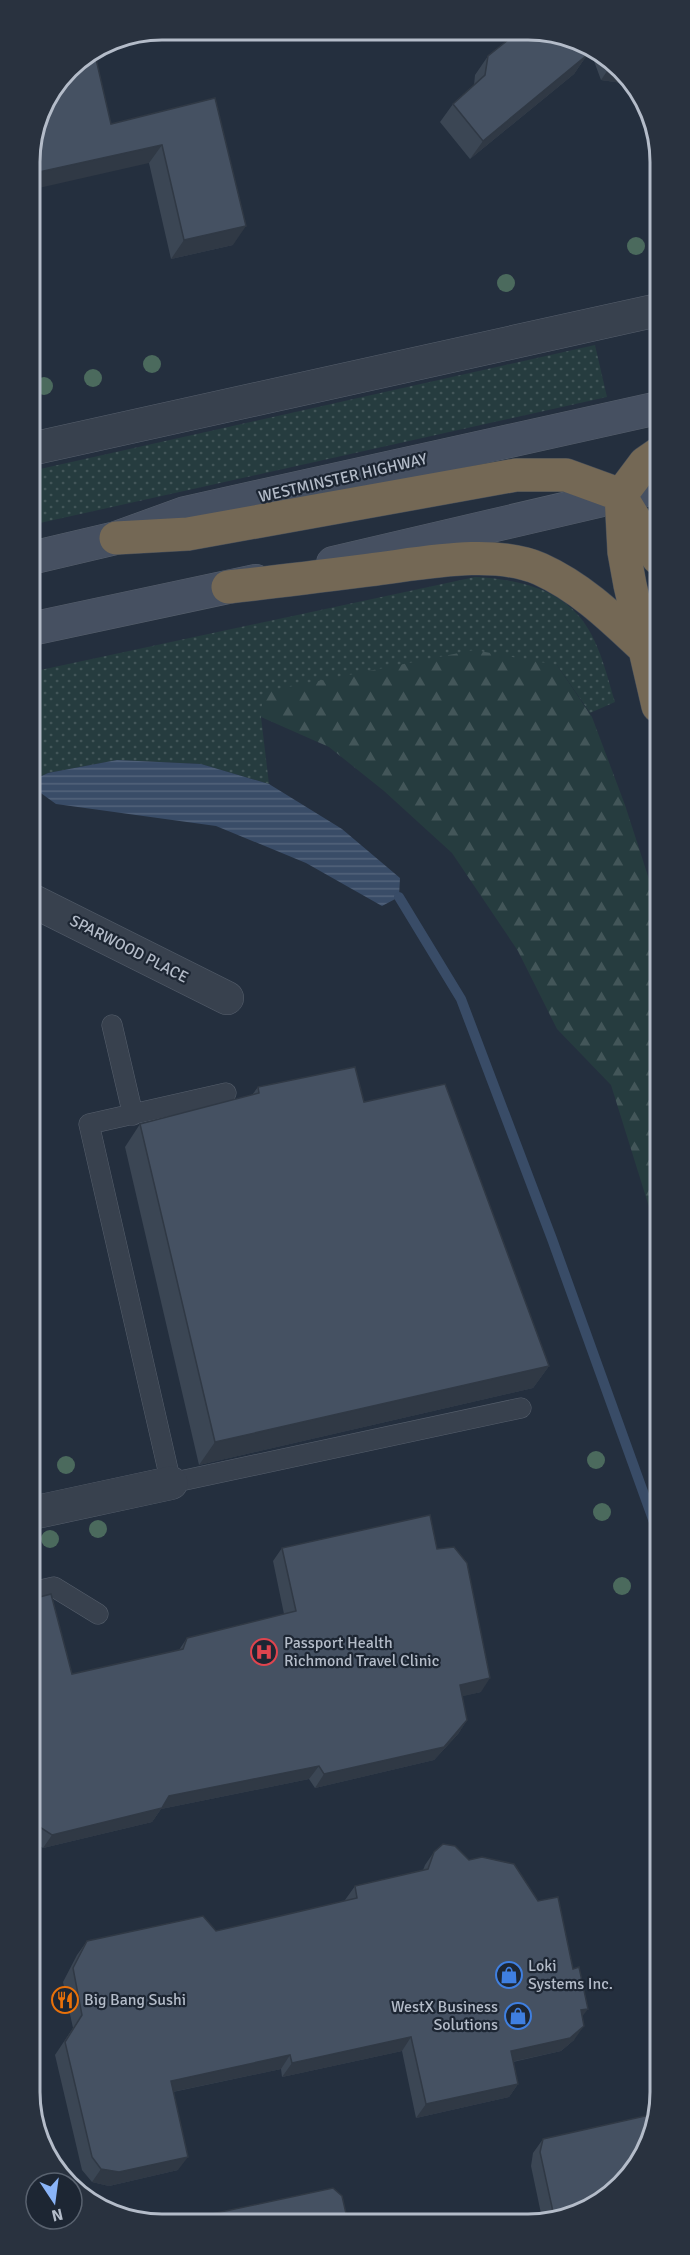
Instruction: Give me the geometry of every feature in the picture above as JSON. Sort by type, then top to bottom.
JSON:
[{"type":"highway","points":[[650,460],[621,495],[626,563],[650,670]]},
{"type":"highway","points":[[116,538],[188,534],[516,475],[567,475],[621,495],[650,544]]},
{"type":"highway","points":[[228,587],[439,562],[477,559],[510,561],[538,568],[563,581],[595,602],[645,649]]},
{"type":"main road","name":"WESTMINSTER HIGHWAY","points":[[41,556],[116,538],[185,513],[650,410]]},
{"type":"main road","points":[[41,627],[228,587],[650,489]]},
{"type":"street","points":[[41,447],[650,312]]},
{"type":"street","name":"SPARWOOD PLACE","points":[[41,905],[227,998]]},
{"type":"street","points":[[40,1511],[171,1483]]},
{"type":"lane","points":[[112,1025],[133,1115]]},
{"type":"lane","points":[[226,1093],[89,1124],[171,1483],[522,1408]]},
{"type":"lane","points":[[40,1590],[54,1587],[98,1614]]},
{"type":"green space","points":[[595,345],[607,397],[41,523],[41,469]]},
{"type":"green space","points":[[475,577],[505,580],[534,587],[561,600],[573,609],[594,640],[615,702],[590,713],[557,665],[261,717],[269,784],[201,764],[117,760],[48,773],[41,776],[41,670]]},
{"type":"green space","points":[[474,650],[557,665],[592,717],[625,805],[650,881],[649,1208],[611,1085],[557,1029],[518,951],[452,853],[384,791],[329,747],[261,717],[263,692]]},
{"type":"water","points":[[117,760],[201,764],[269,784],[342,829],[400,878],[399,897],[382,906],[306,863],[216,826],[56,804],[41,793],[41,776],[48,773]]},
{"type":"building","points":[[508,40],[551,43],[586,56],[483,141],[453,104],[485,75],[488,56]]},
{"type":"building","points":[[96,60],[111,124],[215,98],[246,226],[184,240],[162,145],[41,172],[42,146],[53,108],[76,76]]},
{"type":"building","points":[[355,1067],[364,1102],[445,1084],[549,1366],[215,1442],[140,1124],[259,1093],[258,1087]]},
{"type":"building","points":[[430,1515],[437,1549],[454,1547],[467,1563],[490,1678],[460,1685],[467,1720],[444,1747],[324,1774],[319,1766],[169,1796],[162,1808],[52,1835],[40,1827],[40,1597],[51,1594],[72,1674],[183,1649],[187,1638],[296,1611],[282,1548]]},
{"type":"building","points":[[443,1844],[455,1846],[469,1860],[482,1857],[514,1864],[538,1901],[558,1897],[573,1969],[579,1967],[588,2009],[581,2010],[584,2026],[570,2038],[511,2051],[518,2084],[426,2104],[411,2037],[292,2063],[290,2055],[171,2081],[188,2157],[119,2172],[101,2169],[92,2157],[65,2042],[82,2015],[73,1968],[87,1941],[203,1916],[216,1931],[357,1898],[355,1886],[428,1869],[434,1852]]},
{"type":"building","points":[[647,2116],[637,2147],[619,2173],[589,2198],[553,2212],[540,2152],[543,2139]]},
{"type":"building","points":[[333,2188],[342,2196],[346,2214],[211,2214]]},
{"type":"waterway","points":[[399,897],[461,999],[552,1239],[649,1509]]},
{"type":"place","name":"Passport Health Richmond Travel Clinic","points":[[264,1652]]},
{"type":"place","name":"Loki Systems Inc.","points":[[509,1975]]},
{"type":"place","name":"Big Bang Sushi","points":[[65,2000]]},
{"type":"place","name":"WestX Business Solutions","points":[[518,2016]]}]
